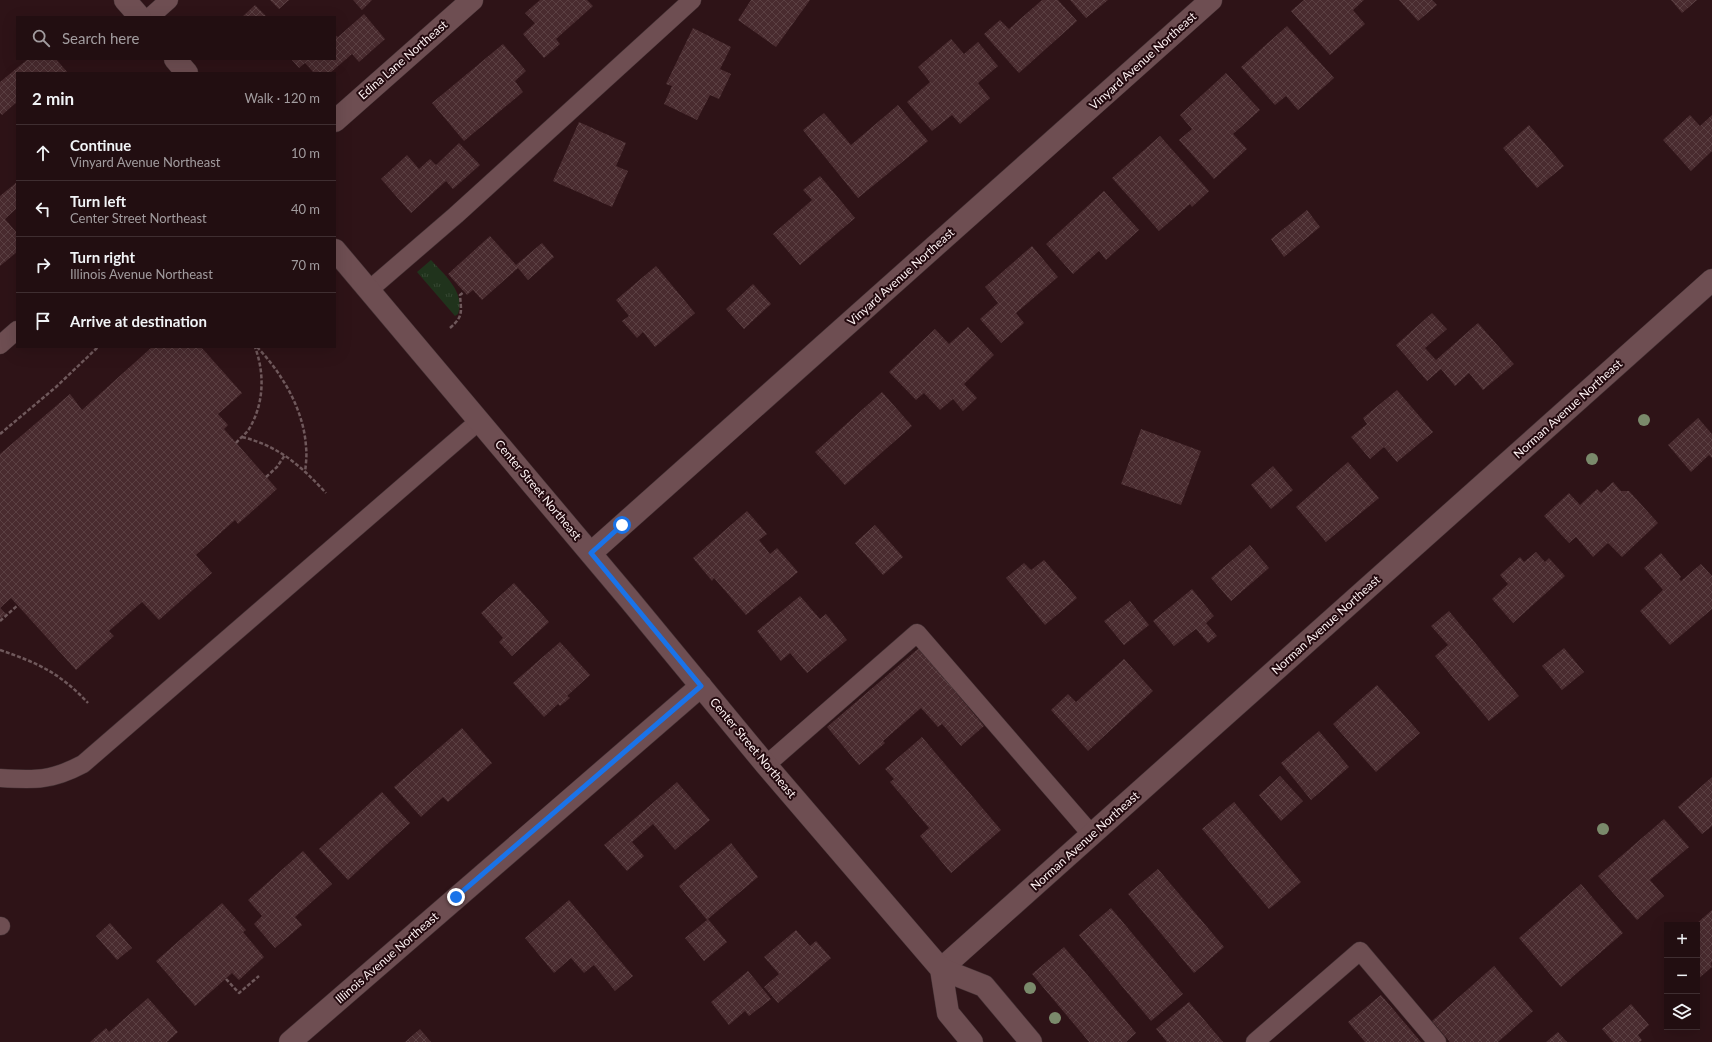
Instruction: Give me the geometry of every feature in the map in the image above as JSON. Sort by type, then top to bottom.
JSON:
[{"type":"street","points":[[125,0],[139,16]]},
{"type":"street","name":"Edina Lane Northeast","points":[[336,120],[472,0]]},
{"type":"street","name":"Vinyard Avenue Northeast","points":[[591,553],[1211,0]]},
{"type":"street","points":[[176,60],[185,72]]},
{"type":"street","name":"Center Street Northeast","points":[[336,251],[591,553],[766,765],[941,969],[984,986],[1031,1042]]},
{"type":"street","name":"Norman Avenue Northeast","points":[[941,969],[1712,280]]},
{"type":"street","name":"Illinois Avenue Northeast","points":[[290,1042],[701,686]]},
{"type":"street","points":[[941,969],[948,1013],[972,1042]]},
{"type":"lane","points":[[151,16],[169,0]]},
{"type":"lane","points":[[369,290],[456,215],[692,0]]},
{"type":"lane","points":[[0,345],[16,331]]},
{"type":"lane","points":[[0,778],[42,779],[68,772],[83,764],[479,421]]},
{"type":"lane","points":[[766,765],[917,633],[1092,835]]},
{"type":"lane","points":[[1255,1042],[1360,951],[1437,1042]]},
{"type":"path","points":[[450,328],[455,324],[460,316],[462,309],[460,295],[464,292]]},
{"type":"path","points":[[0,434],[56,387],[97,348]]},
{"type":"path","points":[[236,443],[249,430],[258,409],[262,385],[256,348]]},
{"type":"path","points":[[257,348],[271,362],[285,384],[300,417],[306,447],[306,472]]},
{"type":"path","points":[[242,437],[256,440],[285,455],[306,472],[326,493]]},
{"type":"path","points":[[266,477],[277,467],[285,455]]},
{"type":"path","points":[[0,621],[18,605]]},
{"type":"path","points":[[0,650],[31,661],[55,674],[88,703]]},
{"type":"path","points":[[226,979],[239,993],[259,976]]},
{"type":"green space","points":[[431,260],[452,284],[456,291],[460,306],[458,314],[455,316],[417,272]]},
{"type":"building","points":[[270,0],[289,0],[279,9]]},
{"type":"building","points":[[353,0],[372,0],[362,10]]},
{"type":"building","points":[[540,0],[587,0],[593,6],[556,39],[560,44],[544,58],[523,34],[535,23],[525,13]]},
{"type":"building","points":[[751,0],[810,0],[776,47],[738,20]]},
{"type":"building","points":[[1042,0],[1058,0],[1077,21],[1019,73],[984,34],[1000,20],[1009,29]]},
{"type":"building","points":[[1070,0],[1108,0],[1086,18]]},
{"type":"building","points":[[1304,0],[1364,0],[1353,10],[1365,24],[1330,55],[1291,11]]},
{"type":"building","points":[[1399,0],[1432,0],[1437,5],[1418,21]]},
{"type":"building","points":[[1671,0],[1697,0],[1682,13]]},
{"type":"building","points":[[255,5],[266,16],[243,16]]},
{"type":"building","points":[[364,14],[385,39],[359,62],[352,54],[331,72],[313,72],[305,63],[299,68],[292,60],[336,60],[336,36],[338,37]]},
{"type":"building","points":[[1287,26],[1334,78],[1298,110],[1286,96],[1275,105],[1241,67]]},
{"type":"building","points":[[693,28],[731,47],[720,69],[731,74],[719,99],[710,95],[697,120],[664,104],[672,86],[666,84]]},
{"type":"building","points":[[951,39],[964,54],[978,42],[998,66],[978,83],[990,98],[960,124],[952,115],[932,131],[907,102],[930,82],[918,67]]},
{"type":"building","points":[[503,44],[526,71],[515,81],[523,92],[464,141],[432,103]]},
{"type":"building","points":[[27,60],[57,60],[67,72],[16,72],[16,103],[2,115],[0,113],[0,82]]},
{"type":"building","points":[[1226,73],[1260,110],[1233,134],[1247,149],[1214,179],[1179,140],[1192,129],[1180,115]]},
{"type":"building","points":[[898,105],[928,141],[858,198],[803,130],[824,113],[851,145]]},
{"type":"building","points":[[1690,115],[1700,126],[1712,115],[1712,151],[1691,171],[1663,140]]},
{"type":"building","points":[[579,122],[626,143],[616,166],[628,171],[612,207],[553,181]]},
{"type":"building","points":[[1529,125],[1564,166],[1537,188],[1503,148]]},
{"type":"building","points":[[1160,136],[1209,191],[1192,207],[1190,204],[1159,231],[1112,178]]},
{"type":"building","points":[[459,143],[480,165],[453,189],[446,181],[411,213],[381,179],[407,155],[419,169],[430,159],[436,165]]},
{"type":"building","points":[[820,176],[855,218],[800,265],[773,234],[812,200],[803,190]]},
{"type":"building","points":[[16,183],[16,209],[5,219],[16,232],[16,253],[0,266],[0,196]]},
{"type":"building","points":[[1104,191],[1139,230],[1106,260],[1099,251],[1073,274],[1046,244]]},
{"type":"building","points":[[1307,210],[1320,227],[1284,257],[1271,239]]},
{"type":"building","points":[[490,236],[516,265],[542,243],[554,257],[528,280],[518,268],[482,300],[473,290],[467,295],[448,274]]},
{"type":"building","points":[[1032,246],[1058,277],[1016,313],[1024,323],[1001,343],[980,319],[998,303],[985,287]]},
{"type":"building","points":[[656,266],[695,313],[655,347],[643,332],[637,338],[622,321],[629,316],[616,300]]},
{"type":"building","points":[[753,284],[771,304],[744,329],[726,309]]},
{"type":"building","points":[[1432,313],[1447,329],[1425,348],[1436,360],[1478,323],[1514,364],[1483,390],[1469,373],[1455,386],[1441,369],[1427,381],[1396,345]]},
{"type":"building","points":[[968,327],[994,355],[964,384],[977,398],[963,411],[953,399],[940,410],[924,393],[916,400],[889,372],[935,329],[949,344]]},
{"type":"building","points":[[151,348],[202,348],[242,393],[218,414],[228,425],[224,429],[277,489],[238,524],[235,520],[196,555],[212,573],[159,620],[142,602],[109,631],[114,636],[76,670],[11,598],[0,608],[0,454],[70,394],[82,410]]},
{"type":"building","points":[[1397,390],[1433,432],[1397,462],[1384,447],[1370,459],[1351,437],[1367,424],[1363,418]]},
{"type":"building","points":[[882,392],[912,426],[845,485],[815,452]]},
{"type":"building","points":[[1698,418],[1712,434],[1712,458],[1709,455],[1691,472],[1668,445]]},
{"type":"building","points":[[1141,429],[1201,451],[1181,505],[1121,484]]},
{"type":"building","points":[[1348,462],[1379,498],[1326,542],[1296,507]]},
{"type":"building","points":[[1273,466],[1293,490],[1271,509],[1251,485]]},
{"type":"building","points":[[1613,482],[1621,491],[1629,491],[1658,523],[1622,557],[1608,543],[1593,557],[1576,537],[1569,543],[1544,516],[1569,493],[1580,505],[1597,489],[1601,493]]},
{"type":"building","points":[[747,511],[767,534],[759,540],[770,554],[777,548],[798,572],[746,615],[714,578],[712,581],[693,558]]},
{"type":"building","points":[[875,525],[903,557],[883,575],[855,543]]},
{"type":"building","points":[[1250,545],[1269,568],[1231,601],[1211,578]]},
{"type":"building","points":[[1536,552],[1545,562],[1549,558],[1565,576],[1513,623],[1492,599],[1508,584],[1500,575],[1520,557],[1524,562]]},
{"type":"building","points":[[1661,553],[1681,577],[1679,579],[1681,581],[1701,564],[1712,576],[1712,609],[1670,645],[1640,611],[1663,590],[1644,568]]},
{"type":"building","points":[[1044,560],[1077,598],[1045,625],[1006,578],[1024,563],[1031,570]]},
{"type":"building","points":[[514,583],[549,622],[512,656],[499,642],[503,638],[481,613]]},
{"type":"building","points":[[1192,589],[1214,616],[1206,623],[1217,636],[1208,643],[1196,629],[1174,646],[1153,621]]},
{"type":"building","points":[[800,596],[820,619],[826,614],[847,640],[807,673],[790,653],[781,661],[757,631]]},
{"type":"building","points":[[1130,601],[1149,625],[1124,645],[1104,621]]},
{"type":"building","points":[[0,608],[6,614],[0,619]]},
{"type":"building","points":[[1449,611],[1519,696],[1489,721],[1435,656],[1448,645],[1431,626]]},
{"type":"building","points":[[560,642],[590,675],[567,696],[570,698],[560,706],[558,704],[544,717],[513,683]]},
{"type":"building","points":[[919,648],[984,726],[961,746],[942,724],[938,727],[921,708],[883,741],[885,743],[859,765],[827,727]]},
{"type":"building","points":[[1564,648],[1584,672],[1562,690],[1542,666]]},
{"type":"building","points":[[1124,659],[1153,691],[1088,751],[1051,710],[1068,694],[1076,702]]},
{"type":"building","points":[[1377,685],[1420,733],[1376,772],[1333,724]]},
{"type":"building","points":[[462,728],[492,763],[448,802],[443,797],[421,817],[394,787]]},
{"type":"building","points":[[1319,731],[1349,767],[1311,800],[1281,763]]},
{"type":"building","points":[[922,737],[1001,830],[951,873],[920,836],[929,828],[890,782],[894,779],[885,769]]},
{"type":"building","points":[[1280,776],[1303,801],[1281,821],[1259,795]]},
{"type":"building","points":[[1712,777],[1712,826],[1702,834],[1678,807]]},
{"type":"building","points":[[677,782],[710,820],[675,850],[653,824],[632,842],[644,856],[627,871],[604,845]]},
{"type":"building","points":[[382,792],[410,823],[348,880],[319,849]]},
{"type":"building","points":[[1234,802],[1301,882],[1269,909],[1202,829]]},
{"type":"building","points":[[1664,819],[1689,847],[1650,880],[1664,896],[1637,920],[1598,876]]},
{"type":"building","points":[[731,843],[758,877],[708,919],[727,942],[704,961],[685,938],[707,920],[679,886]]},
{"type":"building","points":[[303,851],[332,884],[295,917],[302,925],[275,948],[254,924],[262,916],[248,900]]},
{"type":"building","points":[[1158,869],[1224,947],[1194,973],[1128,894]]},
{"type":"building","points":[[1581,884],[1623,933],[1561,987],[1519,938]]},
{"type":"building","points":[[569,900],[633,976],[615,991],[594,965],[584,973],[571,958],[554,973],[525,938]]},
{"type":"building","points":[[222,903],[246,930],[243,932],[264,957],[239,980],[232,973],[195,1006],[156,961]]},
{"type":"building","points":[[1111,908],[1183,994],[1151,1021],[1079,935]]},
{"type":"building","points":[[1712,910],[1712,967],[1700,977],[1700,922],[1698,922]]},
{"type":"building","points":[[110,923],[132,948],[117,960],[96,936]]},
{"type":"building","points":[[796,930],[810,946],[816,941],[831,958],[778,1003],[764,987],[779,974],[764,957]]},
{"type":"building","points":[[1064,947],[1136,1033],[1126,1042],[1089,1042],[1032,974]]},
{"type":"building","points":[[1494,966],[1533,1011],[1498,1042],[1450,1042],[1432,1021]]},
{"type":"building","points":[[748,971],[771,999],[749,1016],[745,1011],[729,1025],[711,1002]]},
{"type":"building","points":[[1381,995],[1421,1042],[1365,1042],[1348,1022]]},
{"type":"building","points":[[148,998],[178,1032],[167,1042],[90,1042],[106,1028],[109,1032]]},
{"type":"building","points":[[1189,1002],[1223,1042],[1167,1042],[1156,1029]]},
{"type":"building","points":[[1631,1004],[1649,1025],[1638,1035],[1642,1040],[1640,1042],[1613,1042],[1602,1029]]},
{"type":"building","points":[[420,1029],[431,1042],[405,1042]]},
{"type":"building","points":[[1558,1032],[1567,1042],[1546,1042]]},
{"type":"route","points":[[456,897],[701,686],[591,553],[622,525]]}]
